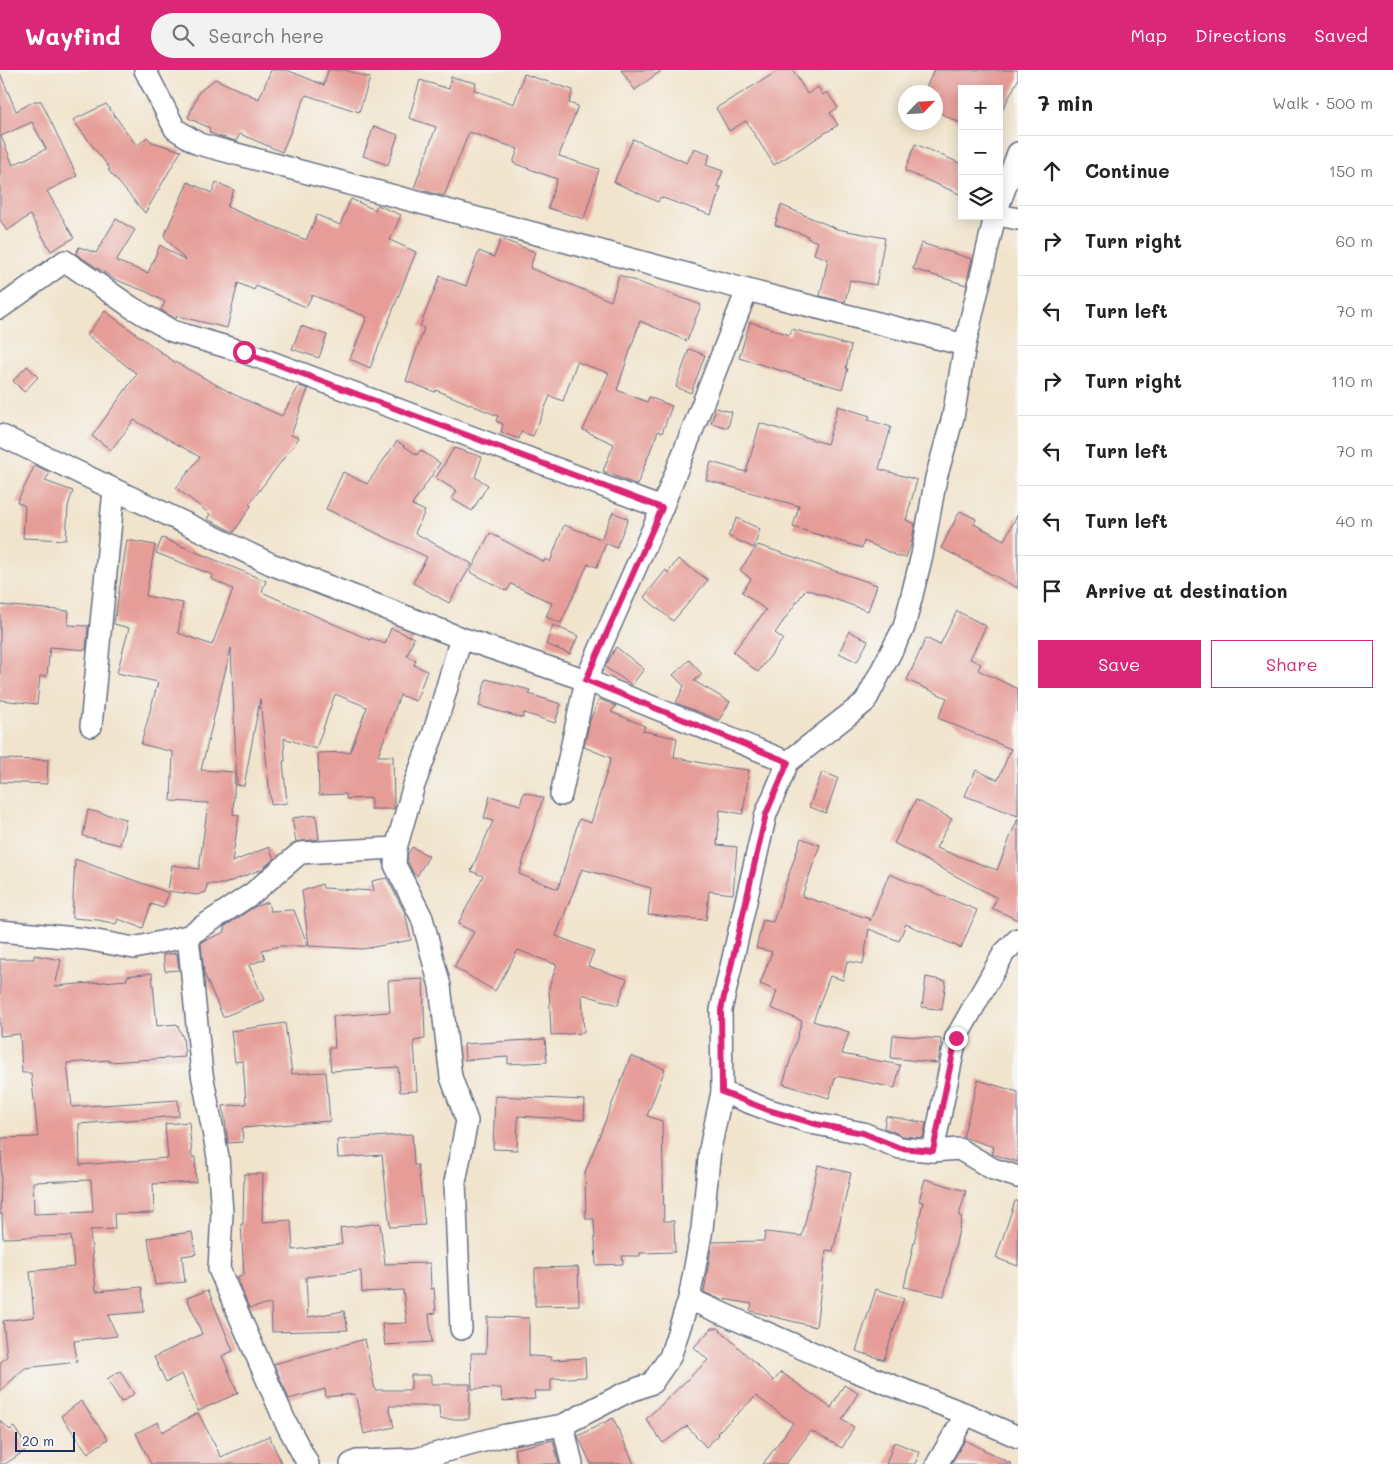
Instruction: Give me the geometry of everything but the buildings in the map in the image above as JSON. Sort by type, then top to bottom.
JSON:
[{"type":"street","points":[[145,70],[175,129],[199,144],[747,290],[964,345]]},
{"type":"street","points":[[1003,193],[1018,153]]},
{"type":"street","points":[[1003,216],[1018,219]]},
{"type":"street","points":[[351,1464],[357,1460],[416,1459],[506,1435],[563,1425],[623,1394],[652,1383],[670,1357],[689,1299],[702,1229],[710,1149],[722,1092],[721,1010],[766,814],[788,762],[865,702],[904,627],[922,555],[936,478],[953,417],[964,345],[994,220]]},
{"type":"street","points":[[0,308],[65,261],[131,307],[172,331],[244,352],[662,508]]},
{"type":"street","points":[[561,795],[586,680],[662,508],[747,290]]},
{"type":"street","points":[[0,435],[55,459],[114,490],[271,564],[462,638],[586,680],[788,762]]},
{"type":"street","points":[[90,726],[114,490]]},
{"type":"street","points":[[461,1328],[455,1182],[467,1121],[451,1077],[440,986],[422,918],[395,865],[396,848],[414,785],[434,732],[462,638]]},
{"type":"street","points":[[0,931],[86,939],[134,948],[188,936],[253,893],[300,853],[396,848]]},
{"type":"street","points":[[188,936],[202,1074],[218,1157],[222,1213],[219,1269],[284,1421],[308,1464]]},
{"type":"street","points":[[933,1151],[956,1038],[1004,953],[1018,939]]},
{"type":"street","points":[[722,1092],[768,1110],[816,1124],[863,1133],[900,1148],[933,1151],[959,1149],[993,1169],[1018,1177]]},
{"type":"street","points":[[689,1299],[852,1370],[966,1414],[1018,1437]]},
{"type":"street","points":[[937,1464],[966,1414]]},
{"type":"street","points":[[563,1425],[572,1464]]},
{"type":"route","points":[[244,352],[662,508],[586,680],[788,762],[766,814],[721,1010],[722,1092],[768,1110],[816,1124],[863,1133],[900,1148],[933,1151],[956,1038]]}]
